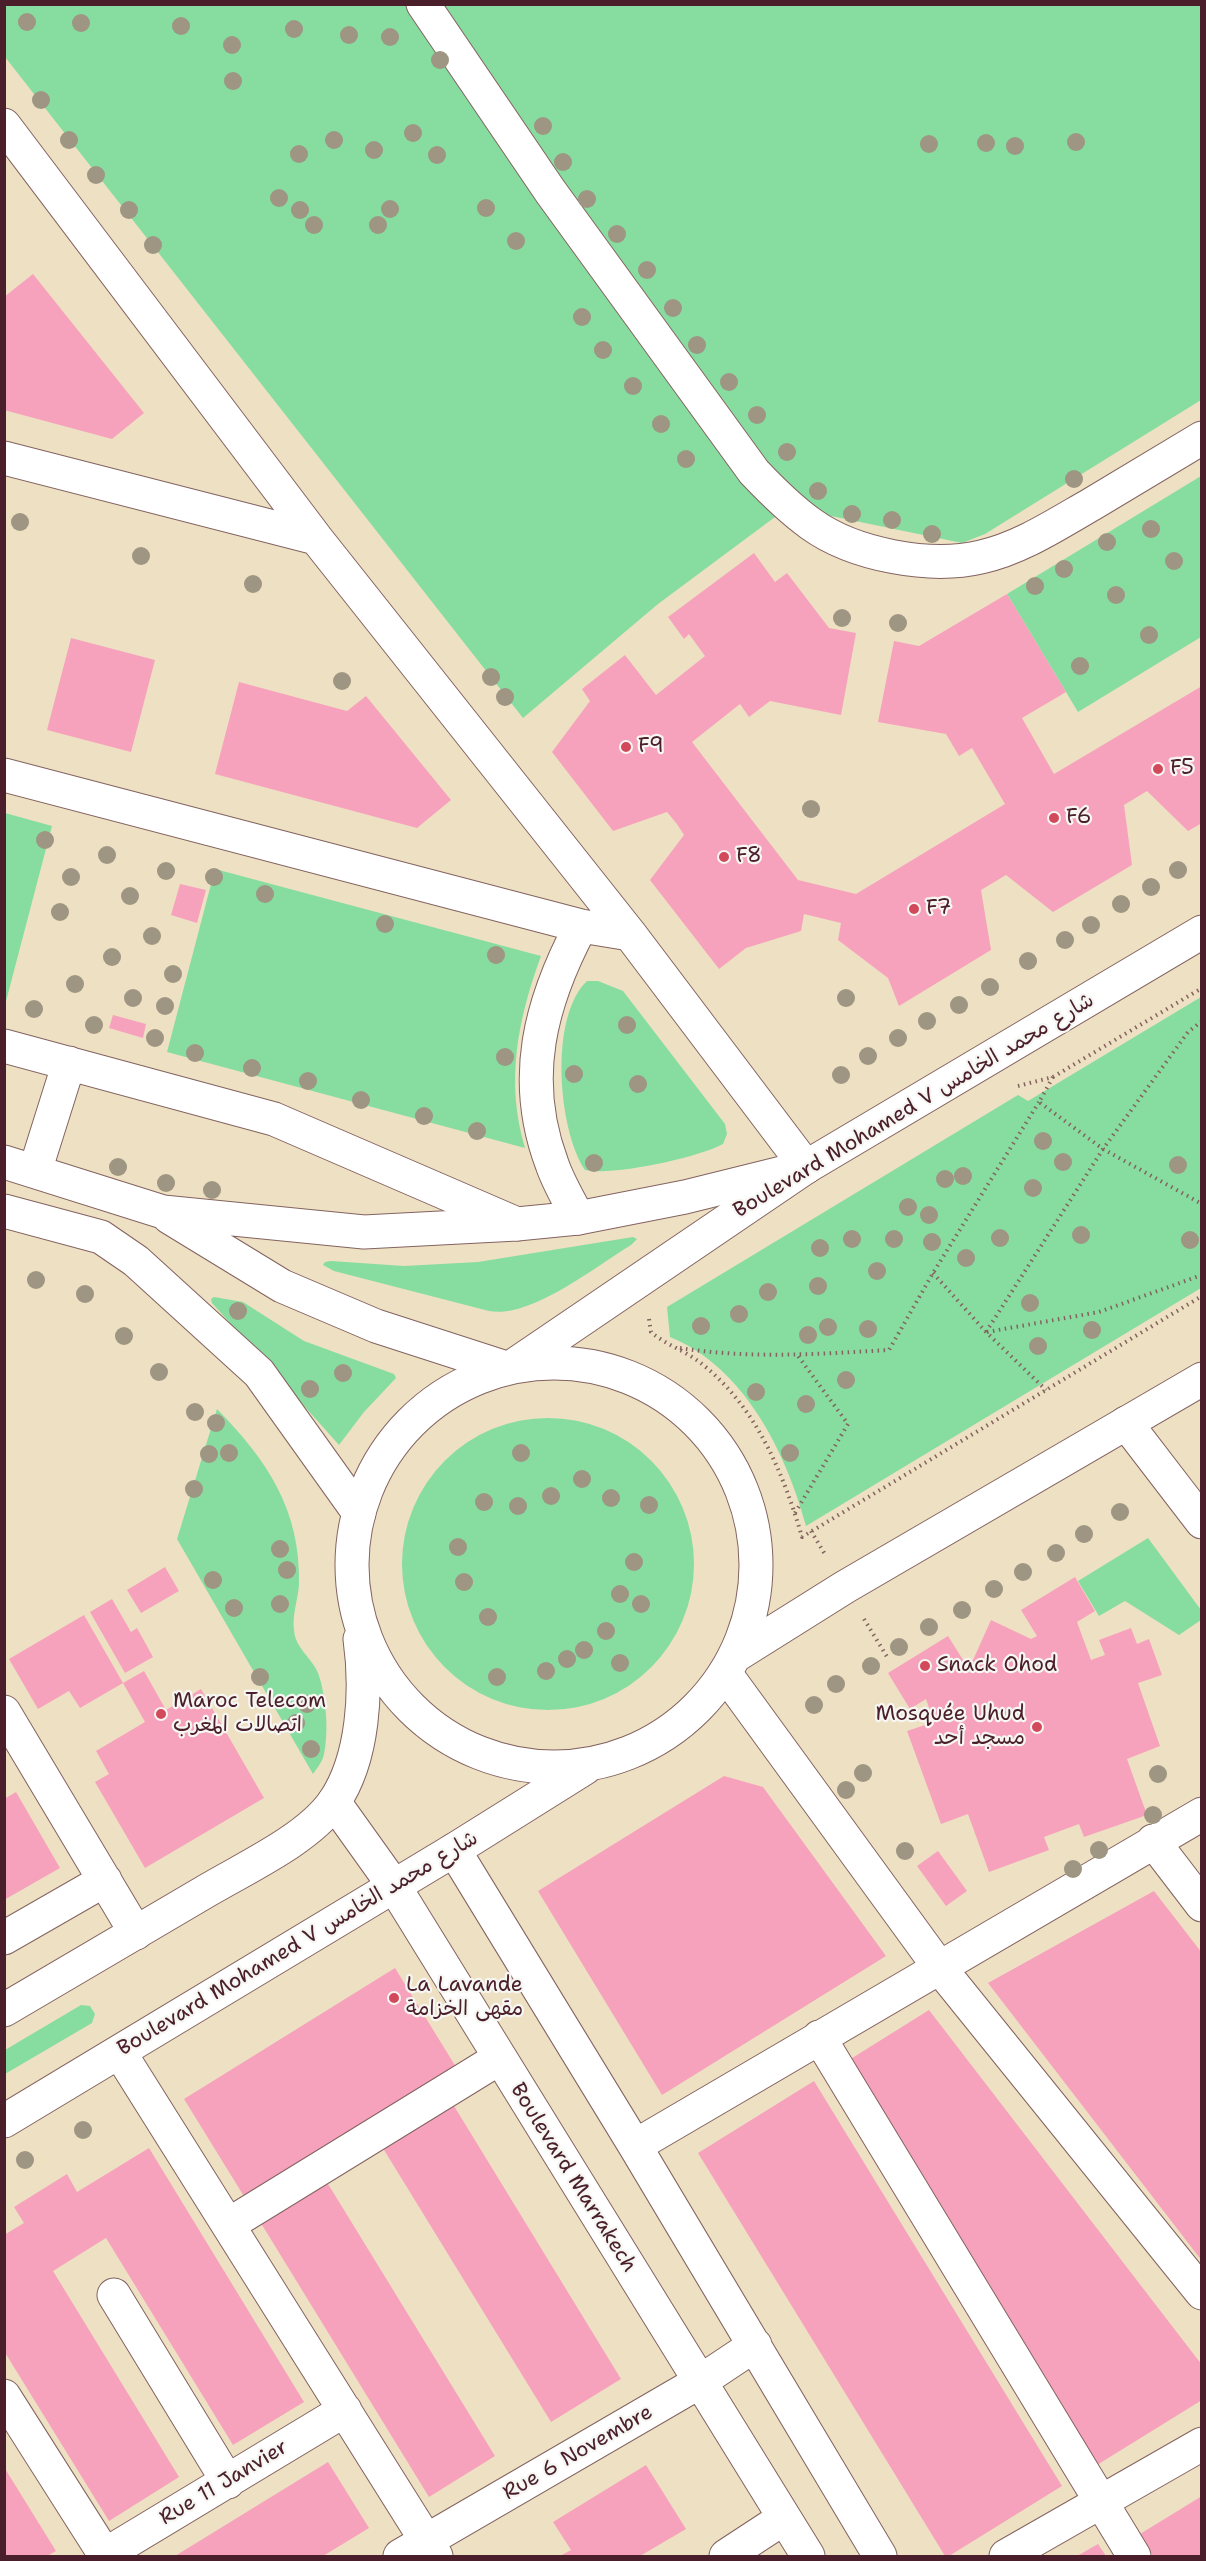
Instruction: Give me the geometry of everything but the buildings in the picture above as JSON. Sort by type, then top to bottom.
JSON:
[{"type":"main road","points":[[423,4],[549,191],[754,472],[780,500],[813,526],[877,553],[915,560],[952,562],[983,557],[1016,545],[1058,524],[1202,438]]},
{"type":"main road","points":[[4,125],[316,538],[630,934],[806,1167],[686,1197],[578,1218],[517,1224],[364,1232],[163,1212],[4,1162]]},
{"type":"main road","points":[[4,458],[316,538]]},
{"type":"main road","points":[[4,775],[581,926],[630,934]]},
{"type":"main road","points":[[578,1218],[552,1164],[541,1126],[535,1086],[537,1046],[545,1006],[561,964],[581,926]]},
{"type":"main road","name":"Boulevard Mohamed V شارع محمد الخامس","points":[[509,1368],[806,1167],[1202,932]]},
{"type":"main road","points":[[4,1046],[273,1119],[517,1224]]},
{"type":"main road","points":[[35,1171],[69,1063]]},
{"type":"main road","points":[[4,1211],[101,1238],[136,1261],[259,1373],[359,1513]]},
{"type":"main road","points":[[163,1212],[282,1286],[376,1326],[509,1368]]},
{"type":"main road","points":[[4,2010],[300,1833],[334,1802],[351,1768],[362,1693],[363,1663],[354,1595],[352,1568],[359,1513],[380,1463],[396,1438],[430,1404],[461,1385],[509,1368],[558,1362],[619,1373],[675,1402],[698,1423],[718,1447],[741,1488],[751,1518],[756,1549],[754,1596],[746,1627],[730,1665],[703,1703],[666,1734],[623,1756],[589,1765],[548,1768],[508,1763],[478,1753],[435,1730],[400,1696],[382,1670],[367,1641],[354,1595]]},
{"type":"main road","points":[[730,1665],[845,1587],[1202,1379]]},
{"type":"main road","points":[[1126,1423],[1202,1522]]},
{"type":"main road","points":[[730,1665],[939,1967],[1202,2293]]},
{"type":"main road","points":[[4,1712],[15,1756],[105,1880],[136,1933]]},
{"type":"main road","name":"Boulevard Mohamed V شارع محمد الخامس","points":[[4,2121],[454,1850],[589,1765]]},
{"type":"main road","name":"Boulevard Marrakech","points":[[334,1802],[394,1886],[498,2058],[808,2556]]},
{"type":"main road","points":[[635,2146],[1202,1814]]},
{"type":"main road","points":[[1153,1841],[1202,1905]]},
{"type":"main road","points":[[454,1850],[635,2146],[880,2556]]},
{"type":"main road","points":[[4,1938],[105,1880]]},
{"type":"main road","points":[[819,2037],[1134,2556]]},
{"type":"main road","points":[[120,2053],[345,2410],[420,2551]]},
{"type":"main road","points":[[228,2226],[498,2058]]},
{"type":"main road","points":[[114,2295],[228,2482]]},
{"type":"main road","name":"Rue 6 Novembre","points":[[420,2551],[701,2381],[754,2345]]},
{"type":"main road","points":[[4,2396],[104,2556]]},
{"type":"main road","name":"Rue 11 Janvier","points":[[104,2556],[345,2410]]},
{"type":"main road","points":[[1006,2556],[1202,2444]]},
{"type":"main road","points":[[726,2556],[784,2518]]},
{"type":"path","points":[[1008,1093],[1018,1086],[1053,1077],[1202,988]]},
{"type":"path","points":[[986,1332],[1103,1149],[1188,1032],[1202,1021]]},
{"type":"path","points":[[654,1310],[648,1318],[651,1332],[663,1342],[676,1347],[716,1354],[798,1356],[889,1350],[933,1273],[1053,1077]]},
{"type":"path","points":[[1039,1102],[1103,1149],[1202,1204]]},
{"type":"path","points":[[933,1273],[986,1332],[1046,1390]]},
{"type":"path","points":[[986,1332],[1099,1312],[1202,1275]]},
{"type":"path","points":[[676,1347],[700,1363],[728,1388],[740,1403],[771,1452],[802,1537],[1202,1296]]},
{"type":"path","points":[[795,1514],[848,1424],[798,1356]]},
{"type":"green space","points":[[5,4],[1201,5],[1201,400],[985,534],[962,543],[809,510],[790,511],[775,517],[658,604],[523,718],[5,57]]},
{"type":"green space","points":[[1201,476],[1201,637],[1078,712],[1007,594]]},
{"type":"green space","points":[[4,813],[52,826],[5,1005]]},
{"type":"green space","points":[[215,869],[541,956],[526,1003],[515,1074],[519,1123],[525,1148],[167,1052]]},
{"type":"green space","points":[[587,981],[598,981],[623,991],[725,1124],[727,1134],[723,1144],[694,1155],[634,1168],[585,1170],[576,1152],[569,1128],[562,1074],[567,1020],[575,998]]},
{"type":"green space","points":[[1201,997],[1201,1288],[806,1526],[787,1469],[758,1415],[740,1390],[720,1369],[696,1351],[670,1337],[667,1307],[1018,1095],[1028,1101]]},
{"type":"green space","points":[[633,1237],[637,1239],[631,1245],[563,1289],[524,1307],[506,1311],[489,1311],[334,1271],[323,1265],[331,1261],[404,1266],[478,1262]]},
{"type":"green space","points":[[214,1297],[243,1302],[304,1341],[394,1374],[396,1378],[364,1412],[339,1445],[212,1303],[211,1299]]},
{"type":"green space","points":[[217,1409],[251,1447],[265,1467],[287,1510],[294,1533],[299,1585],[294,1619],[295,1636],[300,1648],[318,1673],[326,1713],[324,1754],[313,1774],[177,1539]]},
{"type":"green space","points":[[534,1418],[562,1418],[590,1424],[617,1435],[641,1451],[661,1471],[677,1495],[688,1522],[692,1535],[694,1564],[692,1593],[677,1633],[661,1657],[641,1677],[617,1693],[590,1704],[562,1710],[534,1710],[506,1704],[479,1693],[455,1677],[435,1657],[419,1633],[408,1606],[402,1578],[402,1550],[408,1522],[419,1495],[435,1471],[455,1451],[479,1435],[506,1424]]},
{"type":"green space","points":[[1148,1538],[1201,1610],[1201,1620],[1179,1635],[1125,1601],[1099,1616],[1078,1581]]},
{"type":"green space","points":[[81,2005],[90,2006],[95,2014],[92,2023],[5,2074],[5,2050]]},
{"type":"place","name":"F9","points":[[626,747]]},
{"type":"place","name":"F5","points":[[1158,769]]},
{"type":"place","name":"F6","points":[[1054,818]]},
{"type":"place","name":"F8","points":[[724,857]]},
{"type":"place","name":"F7","points":[[914,909]]},
{"type":"place","name":"Snack Ohod","points":[[925,1666]]},
{"type":"place","name":"Maroc Telecom اتصالات المغرب","points":[[161,1714]]},
{"type":"place","name":"Mosquée Uhud مسجد أحد","points":[[1037,1727]]},
{"type":"place","name":"La Lavande مقهى الخزامة","points":[[394,1998]]}]
